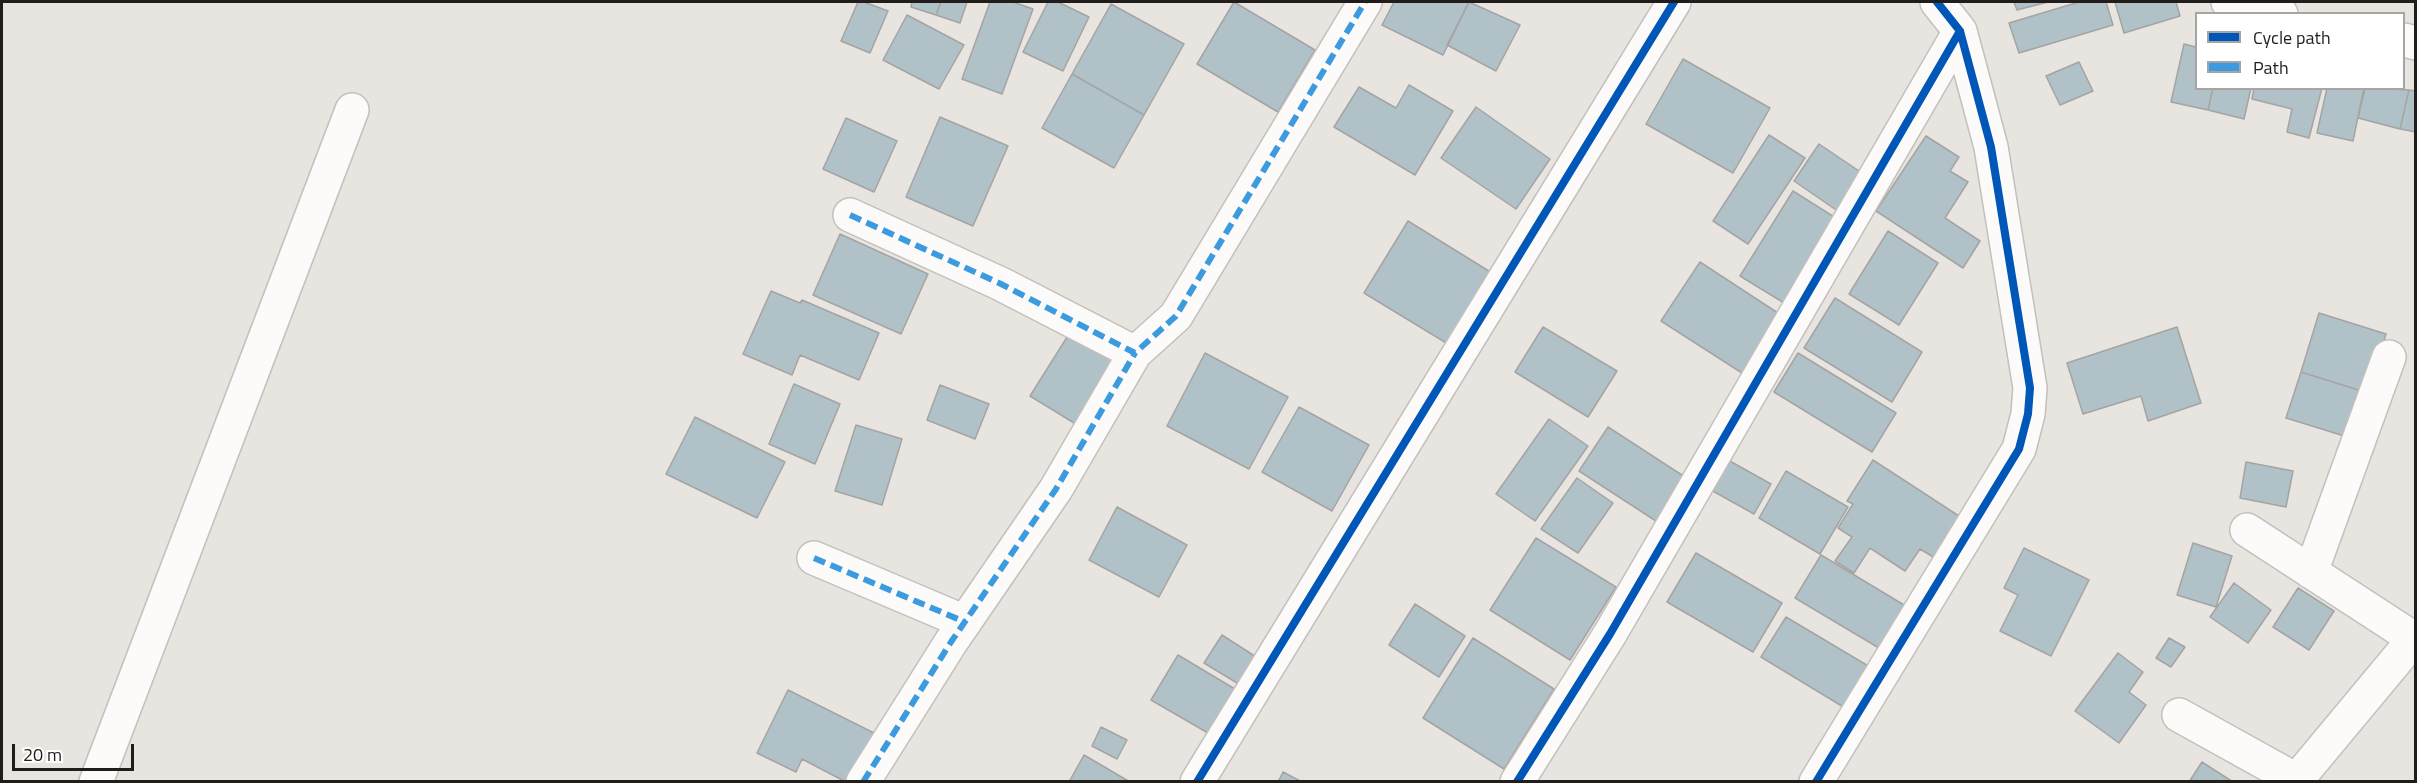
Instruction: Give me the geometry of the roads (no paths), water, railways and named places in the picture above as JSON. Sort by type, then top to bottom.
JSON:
[{"type":"street","points":[[863,782],[965,622],[1056,489],[1135,353],[1176,316],[1365,2]]},
{"type":"street","points":[[1197,782],[1674,2]]},
{"type":"street","points":[[1816,782],[2019,449],[2025,430],[2030,388],[1991,147],[1960,31],[1937,2]]},
{"type":"street","points":[[2228,2],[2272,12]]},
{"type":"street","points":[[1517,782],[1610,634],[1960,31]]},
{"type":"street","points":[[96,782],[352,110]]},
{"type":"street","points":[[850,215],[1001,284],[1135,353]]},
{"type":"street","points":[[2311,572],[2389,357]]},
{"type":"street","points":[[2179,715],[2295,781],[2415,640],[2247,530]]},
{"type":"street","points":[[814,558],[965,622]]}]
